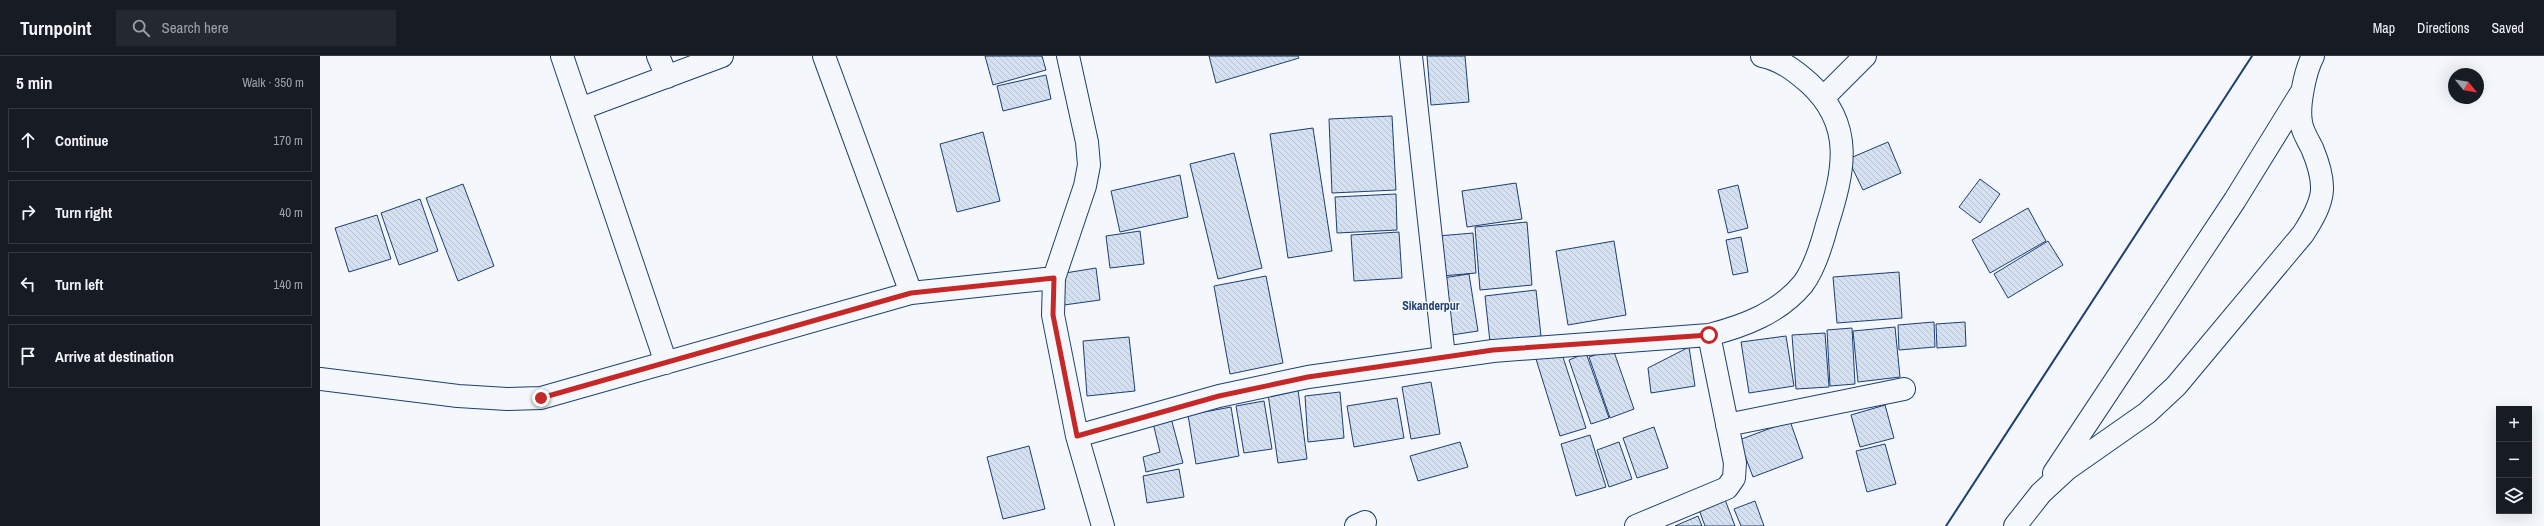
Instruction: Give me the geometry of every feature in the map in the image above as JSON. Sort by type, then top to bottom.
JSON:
[{"type":"street","points":[[562,56],[666,363]]},
{"type":"street","points":[[658,56],[667,77]]},
{"type":"street","points":[[580,109],[722,56]]},
{"type":"street","points":[[824,56],[911,293]]},
{"type":"street","points":[[1068,56],[1087,142],[1089,165],[1080,204],[1054,278],[1053,315],[1077,436],[1103,526]]},
{"type":"street","points":[[1411,56],[1444,357]]},
{"type":"street","points":[[1077,436],[1265,385],[1493,350],[1709,335],[1735,329],[1771,312],[1803,283],[1812,266],[1834,205],[1840,174],[1843,144],[1836,118],[1824,97],[1796,71],[1777,59],[1762,56]]},
{"type":"street","points":[[1824,97],[1865,56]]},
{"type":"street","points":[[2041,493],[2068,469],[2148,412],[2176,386],[2303,234],[2318,210],[2323,187],[2319,165],[2301,122],[2303,92],[2313,56]]},
{"type":"street","points":[[2015,526],[2041,493],[2235,200],[2303,92]]},
{"type":"street","points":[[321,375],[458,396],[507,399],[541,398],[911,293],[1054,278]]},
{"type":"street","points":[[1636,526],[1727,488],[1734,478],[1735,462],[1709,335]]},
{"type":"street","points":[[1727,425],[1904,389]]},
{"type":"building","points":[[985,56],[1042,56],[1046,70],[993,85]]},
{"type":"building","points":[[1209,56],[1298,56],[1299,58],[1216,83]]},
{"type":"building","points":[[1427,56],[1465,56],[1469,102],[1431,105]]},
{"type":"building","points":[[1046,75],[1051,99],[1003,111],[997,86]]},
{"type":"building","points":[[1392,116],[1396,190],[1332,193],[1329,119]]},
{"type":"building","points":[[1313,128],[1332,251],[1288,258],[1270,134]]},
{"type":"building","points":[[983,132],[1000,201],[957,212],[940,144]]},
{"type":"building","points":[[1888,142],[1901,173],[1863,190],[1848,159]]},
{"type":"building","points":[[1234,153],[1262,268],[1218,279],[1190,164]]},
{"type":"building","points":[[1180,175],[1188,217],[1120,232],[1111,191]]},
{"type":"building","points":[[1980,179],[2000,194],[1980,223],[1959,207]]},
{"type":"building","points":[[1516,183],[1522,219],[1467,227],[1462,191]]},
{"type":"building","points":[[463,184],[494,266],[458,281],[426,198]]},
{"type":"building","points":[[1738,185],[1748,228],[1728,233],[1718,190]]},
{"type":"building","points":[[1396,194],[1397,230],[1337,233],[1335,197]]},
{"type":"building","points":[[420,199],[438,251],[399,265],[381,213]]},
{"type":"building","points":[[2028,208],[2046,241],[1990,273],[1972,240]]},
{"type":"building","points":[[377,215],[391,259],[349,272],[335,228]]},
{"type":"building","points":[[1527,222],[1532,285],[1480,290],[1475,227]]},
{"type":"building","points":[[1140,231],[1144,264],[1110,268],[1106,236]]},
{"type":"building","points":[[1399,232],[1402,278],[1354,281],[1351,235]]},
{"type":"building","points":[[1473,233],[1476,273],[1442,276],[1438,236]]},
{"type":"building","points":[[1741,237],[1748,272],[1733,275],[1726,240]]},
{"type":"building","points":[[1614,241],[1626,315],[1568,325],[1556,251]]},
{"type":"building","points":[[2048,241],[2063,265],[2008,298],[1994,274]]},
{"type":"building","points":[[1096,268],[1100,300],[1064,305],[1059,274]]},
{"type":"building","points":[[1899,272],[1902,318],[1837,323],[1833,277]]},
{"type":"building","points":[[1469,274],[1478,331],[1445,336],[1436,279]]},
{"type":"building","points":[[1266,276],[1283,363],[1230,374],[1214,286]]},
{"type":"building","points":[[1536,290],[1541,336],[1490,342],[1485,296]]},
{"type":"building","points":[[1934,322],[1935,347],[1899,350],[1898,325]]},
{"type":"building","points":[[1965,322],[1966,346],[1937,348],[1936,324]]},
{"type":"building","points":[[1895,327],[1900,377],[1858,382],[1853,331]]},
{"type":"building","points":[[1852,328],[1855,384],[1830,386],[1827,330]]},
{"type":"building","points":[[1825,333],[1829,387],[1796,389],[1792,335]]},
{"type":"building","points":[[1786,336],[1794,386],[1749,393],[1741,342]]},
{"type":"building","points":[[1129,337],[1135,391],[1087,396],[1083,341]]},
{"type":"building","points":[[1689,347],[1695,386],[1651,393],[1648,368]]},
{"type":"building","points":[[1613,349],[1634,409],[1610,418],[1589,357]]},
{"type":"building","points":[[1561,351],[1586,428],[1560,436],[1536,359]]},
{"type":"building","points":[[1586,353],[1609,418],[1591,424],[1569,360]]},
{"type":"building","points":[[1431,382],[1440,434],[1411,439],[1402,387]]},
{"type":"building","points":[[1298,390],[1307,459],[1278,463],[1268,394]]},
{"type":"building","points":[[1340,392],[1344,438],[1308,442],[1305,396]]},
{"type":"building","points":[[1397,398],[1404,438],[1354,447],[1347,406]]},
{"type":"building","points":[[1264,401],[1272,449],[1244,453],[1236,406]]},
{"type":"building","points":[[1885,405],[1894,438],[1860,447],[1851,415]]},
{"type":"building","points":[[1231,407],[1239,456],[1196,464],[1188,415]]},
{"type":"building","points":[[1171,418],[1183,463],[1146,472],[1143,457],[1160,452],[1153,423]]},
{"type":"building","points":[[1790,421],[1803,458],[1753,477],[1739,440]]},
{"type":"building","points":[[1654,427],[1668,468],[1637,478],[1623,438]]},
{"type":"building","points":[[1590,435],[1606,487],[1576,496],[1561,444]]},
{"type":"building","points":[[1460,442],[1468,467],[1418,481],[1410,456]]},
{"type":"building","points":[[1619,442],[1632,479],[1609,487],[1597,450]]},
{"type":"building","points":[[1885,444],[1896,484],[1867,492],[1856,451]]},
{"type":"building","points":[[1029,446],[1045,509],[1003,519],[987,457]]},
{"type":"building","points":[[1179,469],[1184,497],[1147,503],[1143,476]]},
{"type":"building","points":[[1724,497],[1735,526],[1705,526],[1698,507]]},
{"type":"building","points":[[1755,501],[1764,526],[1741,526],[1734,509]]},
{"type":"building","points":[[1698,516],[1702,526],[1675,526]]},
{"type":"wall","points":[[1946,526],[2252,56]]},
{"type":"district","name":"Sikanderpur","points":[[1431,306]]},
{"type":"route","points":[[541,398],[864,305],[911,293],[1054,278],[1053,315],[1077,436],[1219,396],[1308,377],[1493,350],[1709,335]]}]
